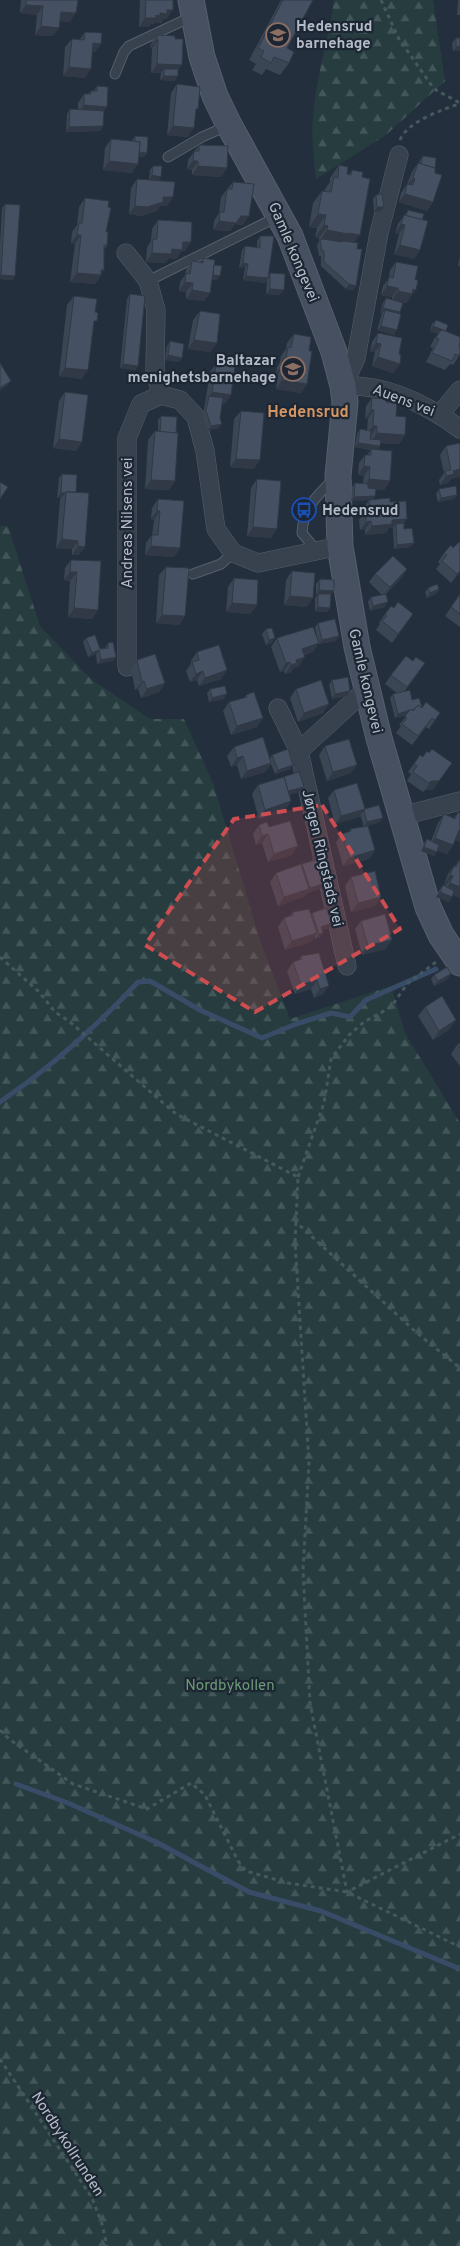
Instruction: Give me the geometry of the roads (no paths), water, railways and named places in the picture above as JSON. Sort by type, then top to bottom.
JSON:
[{"type":"main road","name":"Gamle kongevei","points":[[192,8],[202,57],[215,96],[290,236],[334,352],[343,386],[344,417],[338,476],[340,546],[367,689],[428,907],[441,935],[455,957]]},
{"type":"street","name":"Gamle kongevei","points":[[343,386],[356,358],[379,233],[399,154]]},
{"type":"street","points":[[126,253],[148,281],[156,310],[155,370],[161,395],[180,400],[196,417],[205,451],[216,529],[234,553],[258,563],[340,546]]},
{"type":"street","name":"Auens vei","points":[[343,386],[363,385],[389,391],[440,414],[460,429]]},
{"type":"street","points":[[440,414],[460,390]]},
{"type":"street","name":"Andreas Nilsens vei","points":[[127,667],[127,438],[141,404],[161,395]]},
{"type":"street","points":[[299,751],[367,689]]},
{"type":"street","name":"Jørgen Ringstads vei","points":[[278,708],[299,751],[347,966]]},
{"type":"street","points":[[402,816],[460,801]]},
{"type":"lane","name":"Gamle kongevei","points":[[115,74],[124,52],[129,46],[192,8]]},
{"type":"lane","points":[[168,157],[202,137],[229,125]]},
{"type":"lane","points":[[148,281],[280,216]]},
{"type":"lane","points":[[316,550],[302,533],[303,520],[317,495],[338,476]]},
{"type":"lane","points":[[193,574],[226,562],[234,553]]},
{"type":"waterway","points":[[0,1102],[72,1046],[138,982],[150,981],[200,1010],[262,1038],[296,1024],[331,1013],[350,1017],[366,1000],[436,969]]},
{"type":"waterway","points":[[16,1784],[68,1803],[156,1842],[249,1892],[321,1911],[460,1969]]},
{"type":"place","name":"Hedensrud barnehage","points":[[278,35]]},
{"type":"place","name":"Baltazar menighetsbarnehage","points":[[293,369]]},
{"type":"place","name":"Hedensrud","points":[[304,510]]},
{"type":"district","name":"Hedensrud","points":[[308,411]]},
{"type":"park label","name":"Nordbykollen","points":[[230,1685]]}]
